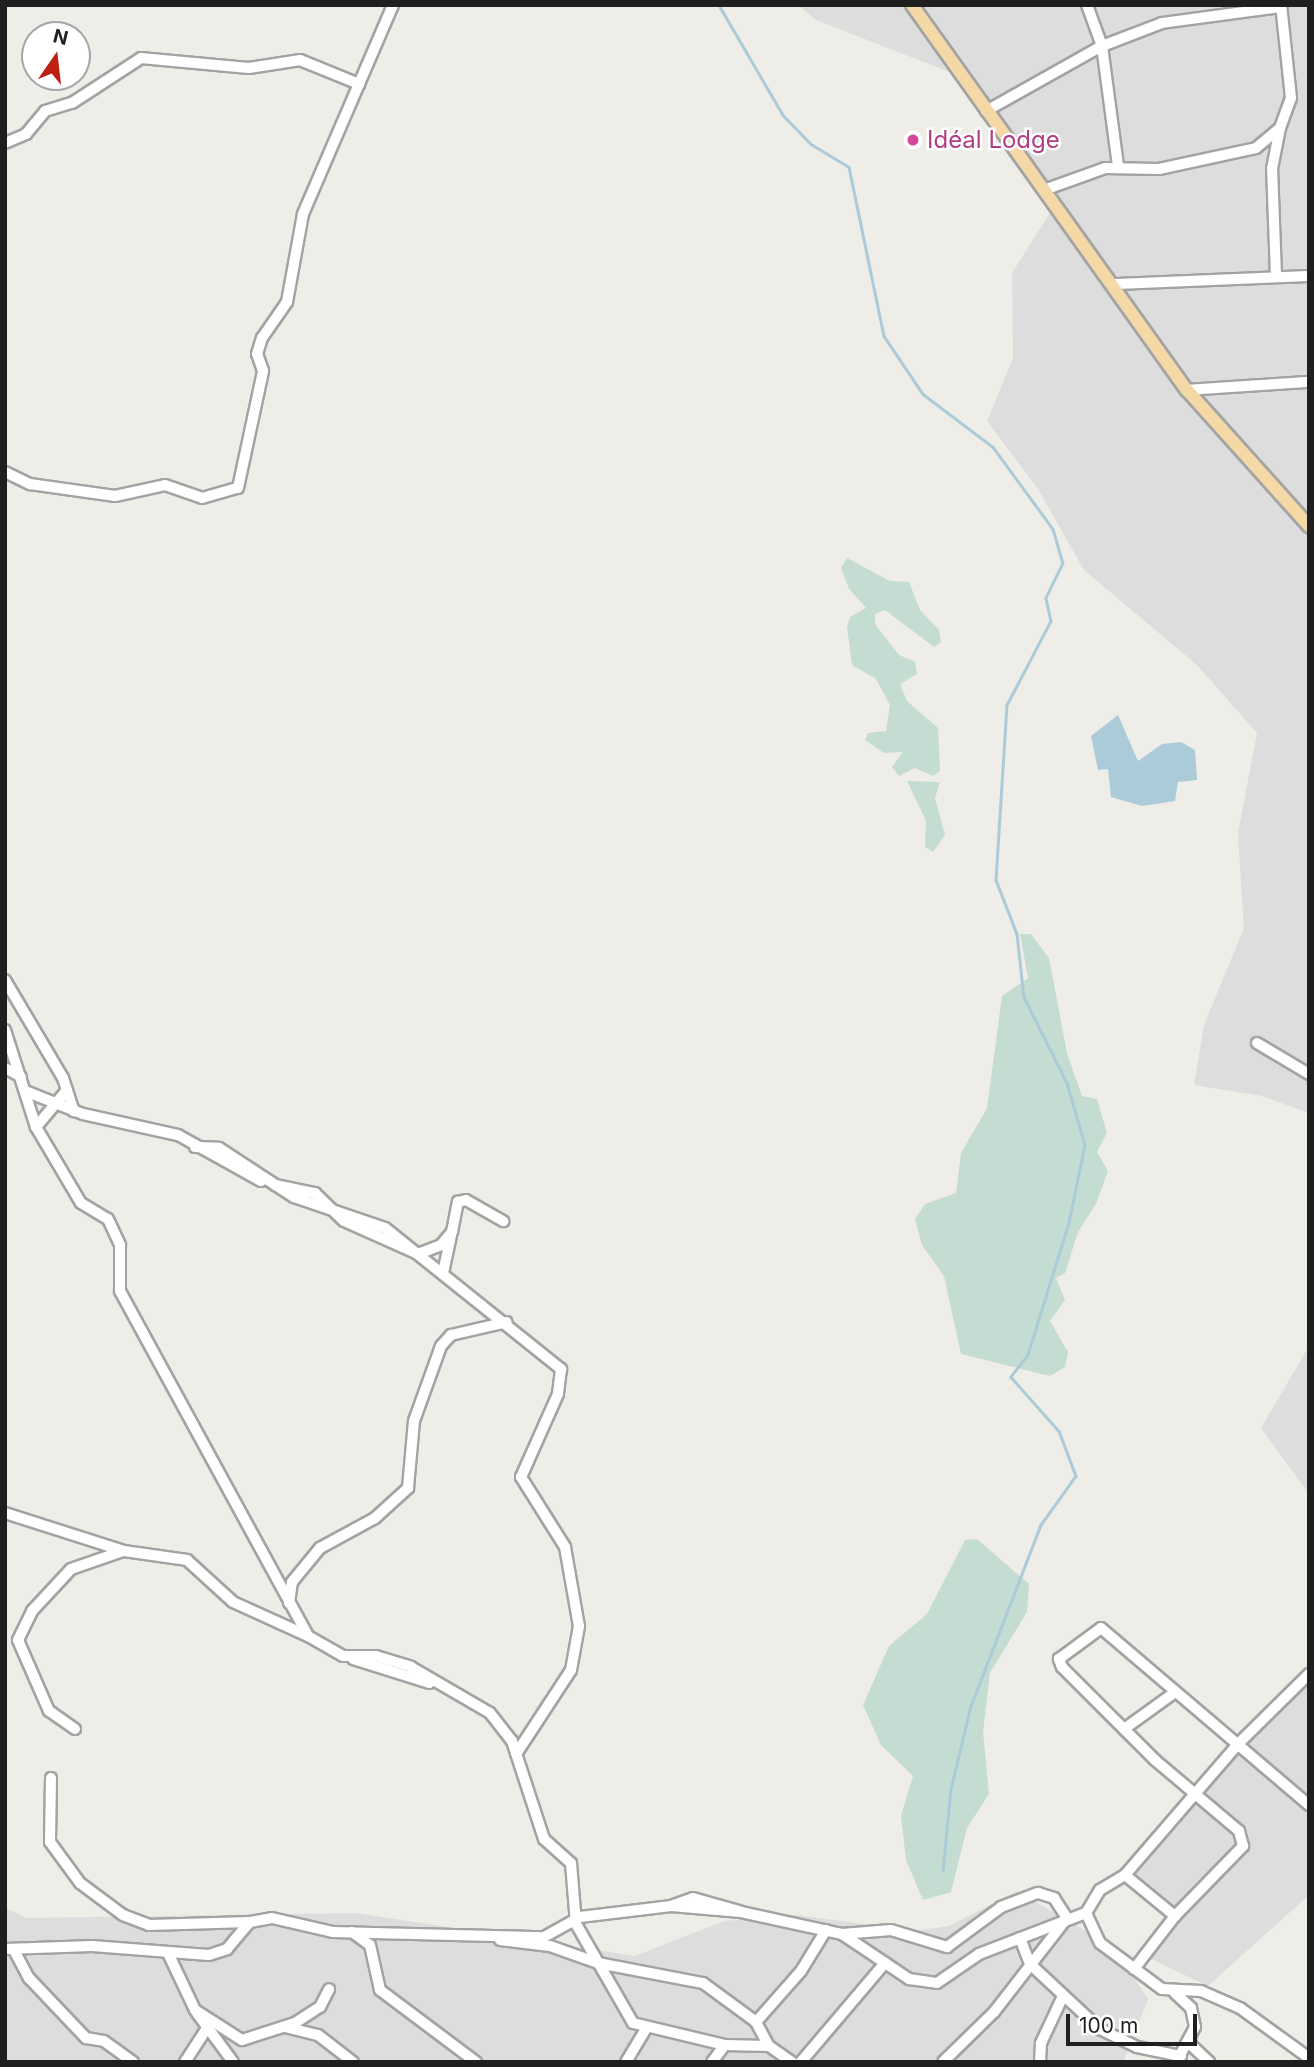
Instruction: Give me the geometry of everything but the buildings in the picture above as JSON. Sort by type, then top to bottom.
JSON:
[{"type":"main road","points":[[912,5],[986,111],[1116,284],[1187,390],[1309,526]]},
{"type":"street","points":[[5,472],[30,484],[115,496],[165,485],[202,498],[238,488],[263,371],[260,346],[287,302],[303,214],[393,5]]},
{"type":"street","points":[[1087,5],[1101,46],[1118,166]]},
{"type":"street","points":[[986,111],[1101,46],[1162,23],[1281,6],[1291,98],[1280,128],[1272,169],[1276,276]]},
{"type":"street","points":[[5,144],[26,134],[44,111],[72,103],[141,58],[249,68],[300,60],[359,84]]},
{"type":"street","points":[[1044,190],[1118,166],[1160,169],[1219,159],[1256,148],[1280,128]]},
{"type":"street","points":[[1116,284],[1309,276]]},
{"type":"street","points":[[1187,390],[1309,382]]},
{"type":"street","points":[[5,981],[67,1090],[74,1111]]},
{"type":"street","points":[[5,1030],[36,1126],[82,1203],[108,1219],[120,1245],[120,1291],[308,1636]]},
{"type":"street","points":[[1257,1043],[1309,1074]]},
{"type":"street","points":[[5,1068],[21,1077]]},
{"type":"street","points":[[36,1126],[67,1090]]},
{"type":"street","points":[[25,1091],[74,1111],[178,1135],[195,1147],[269,1184],[294,1185],[327,1205],[344,1221],[418,1254],[508,1322],[561,1368],[558,1394],[521,1477],[565,1547],[579,1626],[571,1670],[516,1754]]},
{"type":"street","points":[[443,1273],[458,1202],[466,1200],[503,1221]]},
{"type":"street","points":[[418,1254],[441,1245],[452,1232]]},
{"type":"street","points":[[289,1603],[292,1582],[320,1548],[375,1518],[408,1488],[414,1421],[441,1346],[452,1335],[508,1322]]},
{"type":"street","points":[[5,1513],[124,1551],[187,1560],[233,1602],[308,1636],[343,1656],[376,1656],[411,1667],[490,1713],[516,1754],[544,1839],[571,1863],[576,1924],[633,2023],[645,2030],[725,2045],[769,2046]]},
{"type":"street","points":[[75,1729],[49,1711],[18,1640],[32,1611],[71,1569],[124,1551]]},
{"type":"street","points":[[1134,1969],[1175,1916],[1243,1846],[1239,1831],[1197,1797],[1062,1667],[1059,1659],[1082,1637],[1101,1628],[1174,1693],[1309,1805]]},
{"type":"street","points":[[842,1934],[909,1979],[937,1983],[979,1954],[1086,1913],[1100,1890],[1125,1875],[1197,1797],[1238,1744],[1309,1674]]},
{"type":"street","points":[[1124,1729],[1174,1693]]},
{"type":"street","points":[[51,1778],[50,1842],[80,1883],[123,1915],[149,1925],[250,1922],[272,1918],[352,1932],[550,1945],[598,1963],[703,1983],[756,2022],[769,2046],[792,2062]]},
{"type":"street","points":[[1125,1875],[1175,1916]]},
{"type":"street","points":[[482,1939],[544,1937],[576,1924],[580,1917],[671,1906],[741,1912],[842,1934],[891,1930],[947,1947],[990,1913],[1038,1893],[1054,1898],[1068,1918]]},
{"type":"street","points":[[1020,1938],[1030,1964],[1100,2029],[1137,2047],[1179,2059],[1191,2045],[1191,2008],[1175,1993],[1134,1969],[1100,1943],[1086,1913]]},
{"type":"street","points":[[943,2062],[1068,1918]]},
{"type":"street","points":[[133,2062],[104,2041],[86,2038],[29,1978],[10,1951],[45,1945],[169,1955],[227,1949],[250,1922]]},
{"type":"street","points":[[756,2022],[801,1971],[826,1930]]},
{"type":"street","points":[[352,1932],[370,1945],[380,1990],[476,2062]]},
{"type":"street","points":[[169,1955],[195,2010],[233,2062]]},
{"type":"street","points":[[801,2062],[885,1963]]},
{"type":"street","points":[[195,2010],[242,2039],[285,2027],[320,2007],[329,1990]]},
{"type":"street","points":[[1175,1993],[1201,1990],[1240,2008],[1309,2058]]},
{"type":"street","points":[[1040,2062],[1041,2043],[1063,1996]]},
{"type":"street","points":[[285,2027],[318,2035],[353,2062]]},
{"type":"street","points":[[185,2062],[207,2028]]},
{"type":"street","points":[[626,2062],[645,2030]]},
{"type":"street","points":[[712,2062],[725,2045]]},
{"type":"street","points":[[1191,2045],[1209,2062]]},
{"type":"shaded area","points":[[798,5],[1309,5],[1309,1113],[1262,1096],[1194,1085],[1204,1025],[1244,928],[1238,833],[1257,733],[1197,665],[1084,570],[1038,489],[987,421],[1013,358],[1012,273],[1052,210],[952,73],[816,20]]},
{"type":"shaded area","points":[[1309,1346],[1309,1494],[1261,1428]]},
{"type":"shaded area","points":[[1309,1672],[1309,1895],[1208,1986],[1147,1957],[1176,1914],[1129,1874],[1242,1745],[1302,1688]]},
{"type":"shaded area","points":[[1017,1891],[1115,1948],[1148,1999],[1123,2062],[5,2062],[5,1908],[27,1918],[356,1913],[635,1956],[724,1921],[797,1915],[915,1931],[949,1926]]},
{"type":"green space","points":[[847,558],[890,581],[909,582],[920,610],[939,630],[941,642],[934,647],[885,610],[875,614],[875,624],[899,655],[915,662],[917,674],[900,684],[907,701],[938,728],[940,771],[933,776],[915,768],[899,776],[892,767],[903,752],[884,753],[865,740],[868,733],[886,731],[890,705],[876,679],[852,665],[847,627],[850,617],[866,608],[849,589],[841,568]]},
{"type":"green space","points":[[907,781],[940,782],[935,798],[945,835],[933,852],[925,847],[926,821]]},
{"type":"green space","points":[[1020,934],[1031,934],[1049,958],[1067,1053],[1082,1096],[1097,1099],[1107,1133],[1097,1152],[1108,1171],[1096,1204],[1078,1232],[1065,1273],[1056,1278],[1065,1300],[1050,1321],[1068,1352],[1065,1367],[1050,1376],[961,1354],[944,1276],[922,1245],[915,1219],[925,1204],[956,1193],[961,1153],[987,1108],[1002,996],[1028,978]]},
{"type":"green space","points":[[977,1539],[1029,1584],[1027,1612],[990,1673],[983,1732],[989,1794],[967,1828],[951,1892],[923,1900],[906,1860],[901,1816],[913,1776],[881,1745],[863,1705],[889,1646],[927,1614],[965,1540]]},
{"type":"water","points":[[1118,715],[1138,761],[1162,744],[1181,742],[1195,750],[1197,780],[1178,782],[1175,801],[1142,806],[1111,797],[1108,769],[1098,770],[1091,736]]},
{"type":"waterway","points":[[719,5],[783,115],[811,144],[849,167],[884,336],[923,394],[993,447],[1053,529],[1063,563],[1046,598],[1051,621],[1007,705],[996,880],[1017,934],[1024,997],[1067,1083],[1085,1145],[1069,1223],[1028,1355],[1011,1377],[1059,1431],[1076,1476],[1041,1525],[971,1706],[951,1789],[943,1870]]},
{"type":"place","name":"Idéal Lodge","points":[[913,140]]}]
